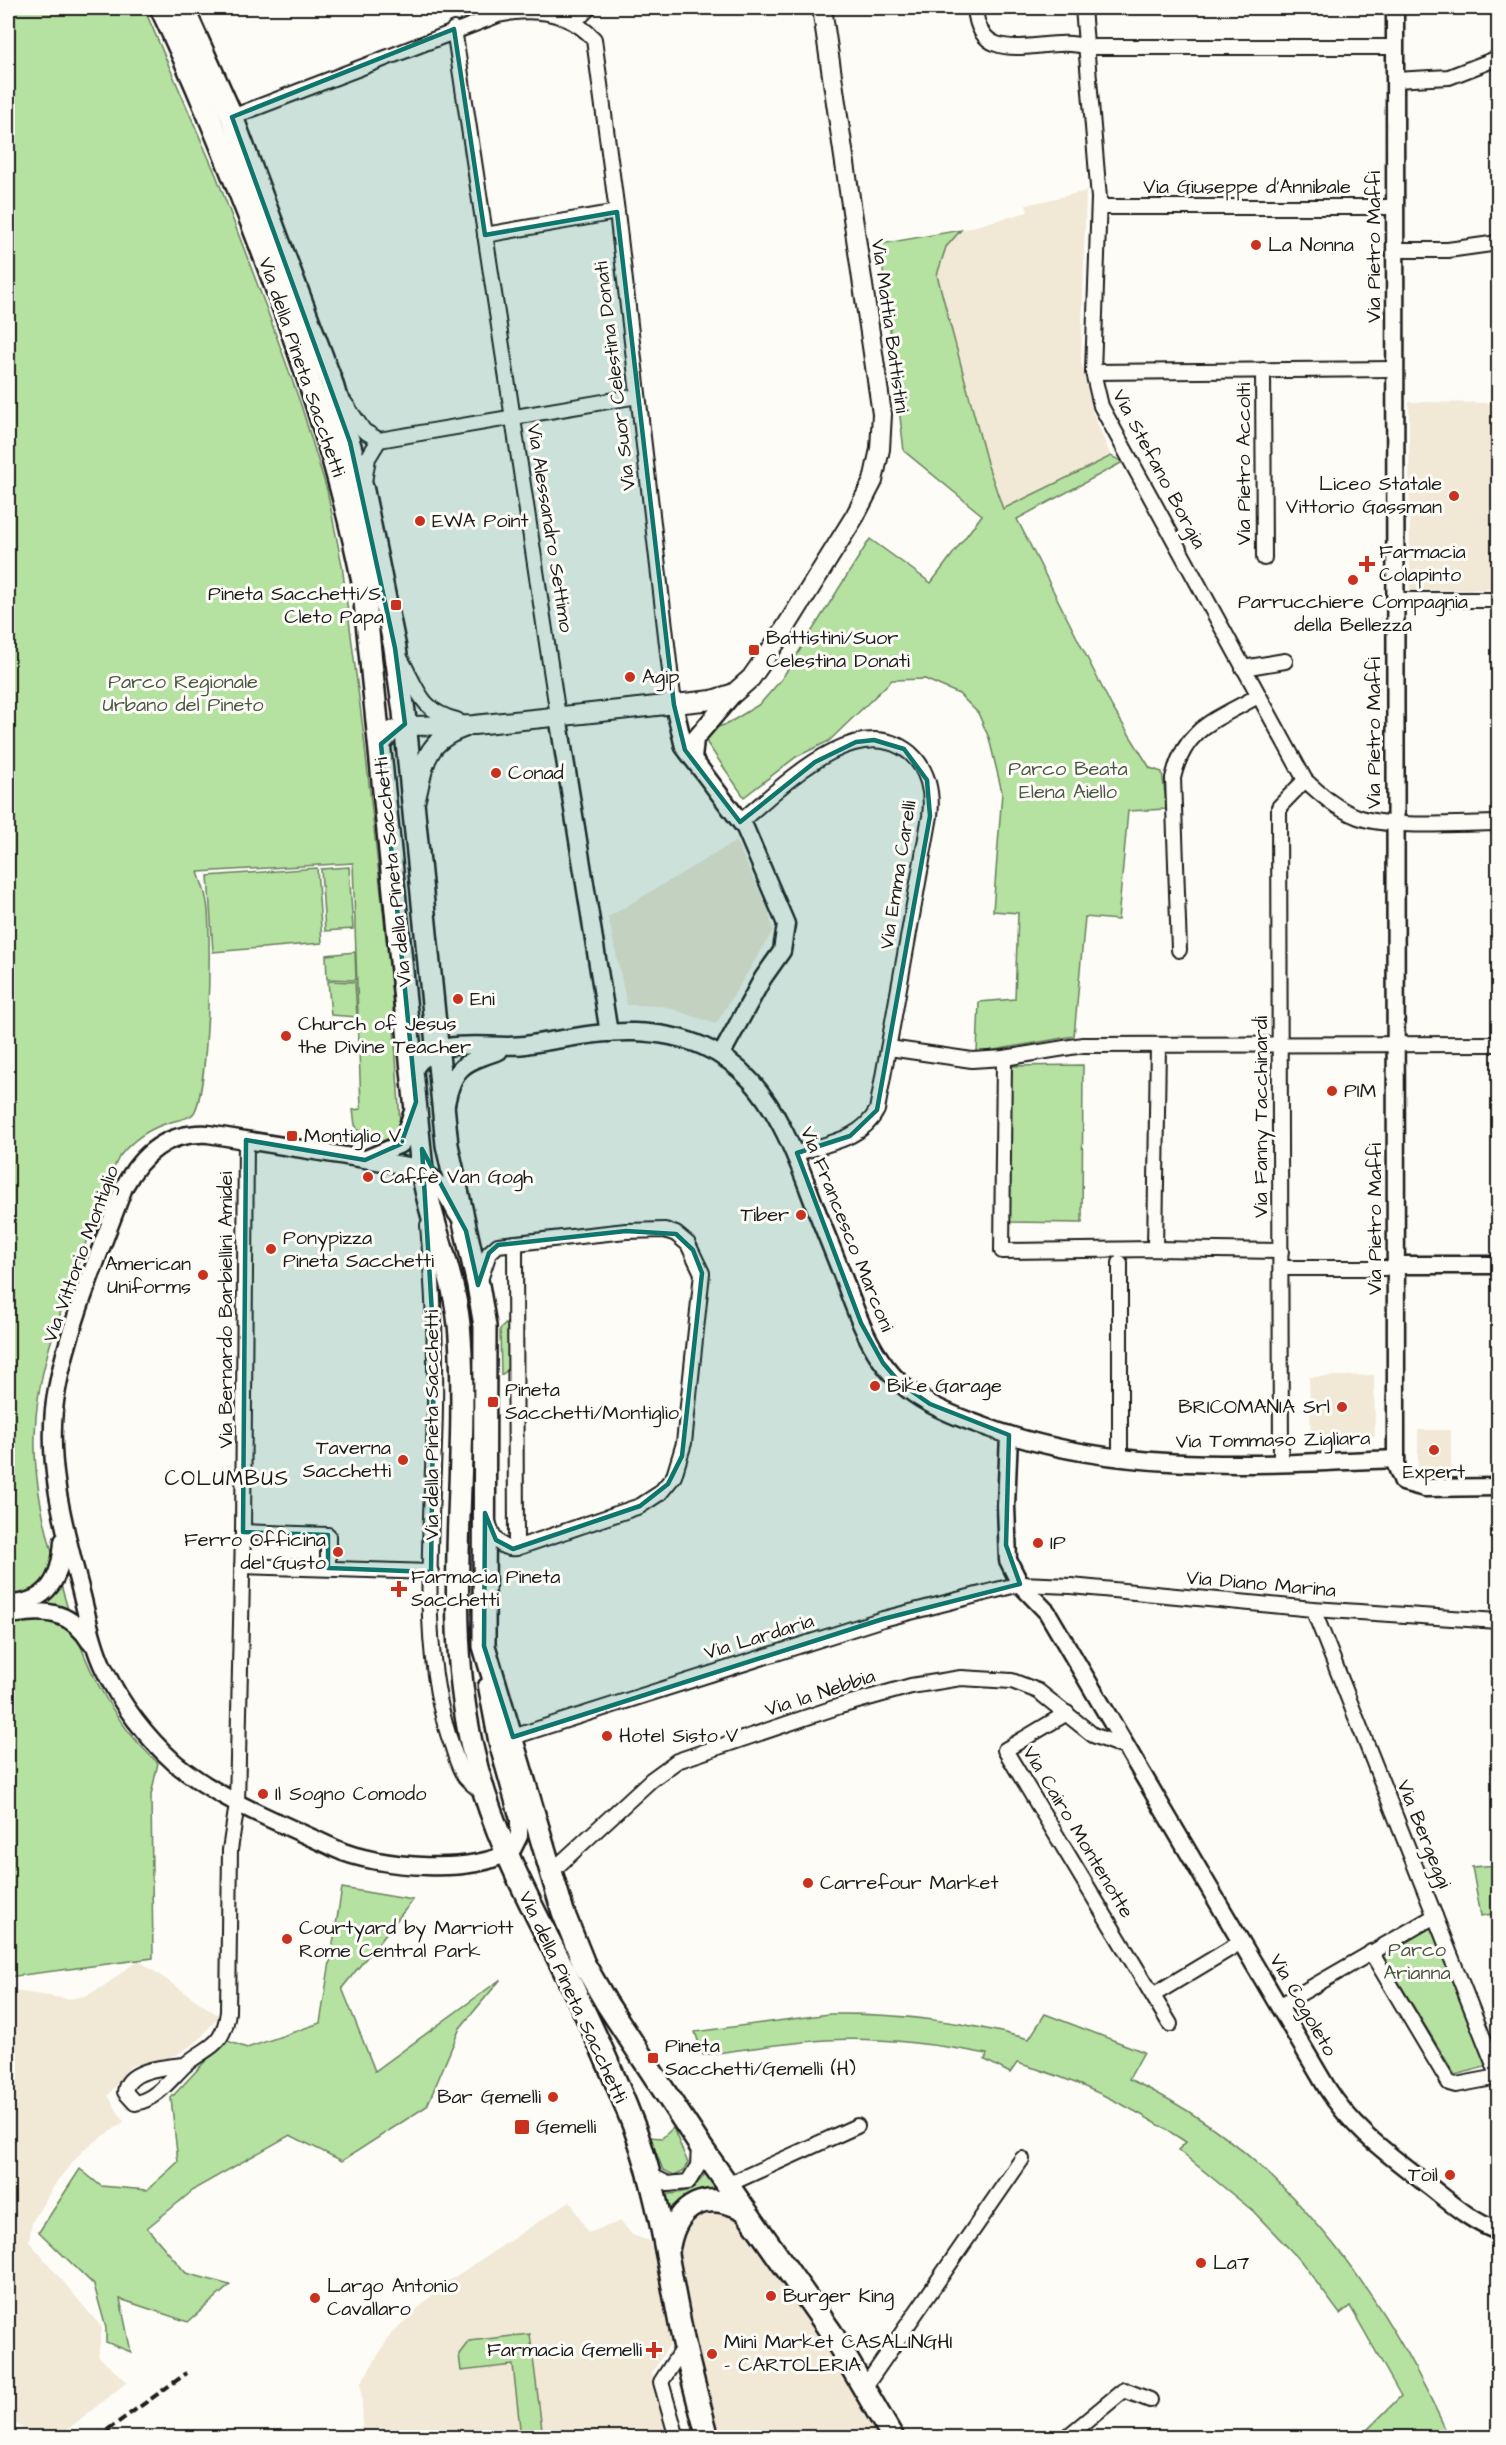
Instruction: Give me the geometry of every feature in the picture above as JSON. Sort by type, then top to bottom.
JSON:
[{"type":"main road","name":"Via della Pineta Sacchetti","points":[[161,8],[215,128],[267,264],[330,445],[347,504],[363,582],[424,1180],[450,1273],[460,1338],[458,1646],[464,1711],[482,1792],[506,1854],[604,2055],[650,2175],[668,2250],[684,2346],[708,2438]]},
{"type":"main road","name":"Via della Pineta Sacchetti","points":[[183,8],[231,117],[331,381],[363,491],[395,648],[414,804],[445,1128],[478,1285],[486,1346],[484,1646],[513,1737],[550,1873],[584,1964],[699,2144],[831,2332],[893,2438]]},
{"type":"main road","name":"Via Mattia Battistini","points":[[474,725],[674,705],[712,700],[734,693],[751,678],[779,638],[855,516],[873,481],[880,449],[879,395],[822,8]]},
{"type":"main road","name":"Via della Pineta Sacchetti","points":[[414,804],[424,764],[432,746],[445,736],[474,725]]},
{"type":"main road","points":[[405,726],[474,725]]},
{"type":"main road","name":"Via della Pineta Sacchetti","points":[[381,744],[392,731],[405,726]]},
{"type":"main road","name":"Via della Pineta Sacchetti","points":[[668,2250],[675,2223],[694,2206],[708,2201],[722,2201],[745,2210]]},
{"type":"street","points":[[231,117],[454,29],[517,11],[538,11],[570,19],[583,14],[589,8]]},
{"type":"street","points":[[975,8],[979,30],[1000,46],[1016,47],[1073,42],[1088,47],[1395,46]]},
{"type":"street","name":"Via Stefano Borgia","points":[[1083,8],[1088,47],[1099,207],[1093,372],[1101,406],[1305,780],[1339,809],[1368,820],[1395,824],[1498,824]]},
{"type":"street","name":"Via Pietro Maffi","points":[[1395,8],[1395,1045],[1390,1267],[1396,1459]]},
{"type":"street","name":"Via Suor Celestina Donati","points":[[570,19],[591,36],[596,44],[674,705],[682,742],[740,822],[786,924],[782,951],[763,978],[721,1055]]},
{"type":"street","name":"Via Alessandro Settimo","points":[[454,29],[511,416],[609,1033]]},
{"type":"street","points":[[1395,80],[1449,77],[1498,58]]},
{"type":"street","name":"Via Giuseppe d'Annibale","points":[[1099,207],[1395,207]]},
{"type":"street","points":[[485,235],[617,213]]},
{"type":"street","points":[[1395,250],[1448,250],[1498,243]]},
{"type":"street","points":[[1093,372],[1395,369]]},
{"type":"street","name":"Via Pietro Accolti","points":[[1263,370],[1264,558]]},
{"type":"street","points":[[331,381],[364,431],[379,440],[638,396]]},
{"type":"street","points":[[363,491],[368,458],[379,440]]},
{"type":"street","points":[[1395,600],[1498,600]]},
{"type":"street","points":[[395,648],[433,712],[474,725]]},
{"type":"street","points":[[1243,668],[1285,661]]},
{"type":"street","points":[[693,759],[695,739],[734,693]]},
{"type":"street","points":[[1179,950],[1173,778],[1180,752],[1198,730],[1258,696]]},
{"type":"street","name":"Via Emma Carelli","points":[[740,822],[815,762],[848,744],[865,740],[889,743],[904,749],[922,768],[930,787],[931,810],[878,1106],[871,1120],[850,1136],[797,1153]]},
{"type":"street","name":"Via Fanny Tacchinardi","points":[[1281,1463],[1279,807],[1305,780]]},
{"type":"street","name":"Via Francesco Marconi","points":[[445,1128],[449,1090],[457,1072],[471,1060],[511,1047],[609,1033],[664,1035],[699,1043],[721,1055],[758,1089],[797,1153],[861,1323],[883,1363],[900,1383],[930,1404],[1009,1436]]},
{"type":"street","points":[[889,1048],[963,1060],[1004,1058],[1073,1045],[1498,1044]]},
{"type":"street","name":"Via Francesco Marconi","points":[[436,1050],[468,1045],[511,1047]]},
{"type":"street","points":[[1155,1249],[1158,1045]]},
{"type":"street","points":[[413,1071],[423,1057],[436,1050]]},
{"type":"street","points":[[1004,1058],[1002,1251],[1155,1249],[1281,1251]]},
{"type":"street","points":[[365,1160],[401,1144],[407,1134],[416,1102]]},
{"type":"street","name":"Via Vittorio Montiglio","points":[[96,1650],[64,1525],[53,1464],[57,1389],[63,1360],[124,1187],[144,1156],[170,1140],[202,1133],[365,1160],[424,1180]]},
{"type":"street","name":"Via Bernardo Barbiellini Amidei","points":[[184,2066],[211,2048],[223,2032],[228,2019],[230,1850],[237,1804],[243,1532],[246,1140]]},
{"type":"street","name":"Via della Pineta Sacchetti","points":[[466,1231],[442,1188],[424,1180],[432,1282],[435,1382],[431,1572],[433,1660],[440,1706],[463,1773],[482,1792]]},
{"type":"street","points":[[665,1230],[682,1238],[693,1250],[703,1280],[682,1456],[674,1476],[660,1493],[640,1506],[516,1548],[515,1243],[626,1231],[665,1230]]},
{"type":"street","name":"Via della Pineta Sacchetti","points":[[478,1285],[491,1250],[498,1245],[515,1243]]},
{"type":"street","points":[[1120,1263],[1120,1459]]},
{"type":"street","points":[[1281,1268],[1498,1265]]},
{"type":"street","name":"Via Tommaso Zigliara","points":[[1009,1436],[1120,1459],[1209,1466],[1396,1459]]},
{"type":"street","name":"Via Cogoleto","points":[[1009,1436],[1006,1552],[1012,1571],[1020,1584],[1047,1611],[1335,2101],[1361,2132],[1470,2217],[1498,2231]]},
{"type":"street","points":[[1396,1459],[1400,1478],[1411,1486],[1434,1489],[1498,1487]]},
{"type":"street","name":"Via della Pineta Sacchetti","points":[[485,1513],[498,1543],[507,1548],[516,1548]]},
{"type":"street","name":"Via Vittorio Montiglio","points":[[8,1604],[31,1601],[51,1585],[60,1569],[64,1525]]},
{"type":"street","points":[[243,1532],[327,1535],[328,1568]]},
{"type":"street","points":[[242,1566],[431,1572]]},
{"type":"street","name":"Via Diano Marina","points":[[1020,1584],[1071,1586],[1313,1609],[1498,1621]]},
{"type":"street","name":"Via Lardaria","points":[[513,1737],[883,1619],[1020,1584]]},
{"type":"street","name":"Via Bergeggi","points":[[1313,1609],[1498,2076]]},
{"type":"street","points":[[8,1614],[38,1611],[60,1615],[81,1629],[96,1650],[123,1702],[147,1734],[182,1768],[237,1804],[350,1855],[377,1863],[429,1866],[475,1863],[506,1854]]},
{"type":"street","name":"Via della Pineta Sacchetti","points":[[484,1646],[486,1678],[498,1745],[519,1819],[516,1843],[506,1854]]},
{"type":"street","name":"Via la Nebbia","points":[[550,1873],[672,1764],[840,1706],[911,1686],[977,1677],[1005,1680],[1029,1687],[1067,1713]]},
{"type":"street","points":[[1067,1713],[1093,1734],[1127,1748]]},
{"type":"street","name":"Via Cairo Montenotte","points":[[1067,1713],[1005,1750],[1170,2024]]},
{"type":"street","points":[[1279,2006],[1436,1916]]},
{"type":"street","points":[[1154,1995],[1241,1942]]},
{"type":"street","points":[[1371,1952],[1446,2080],[1456,2085],[1498,2076]]},
{"type":"street","points":[[727,2185],[857,2126]]},
{"type":"street","points":[[650,2175],[668,2184],[678,2185],[688,2182],[698,2166],[699,2144]]},
{"type":"street","points":[[864,2388],[1022,2159]]},
{"type":"street","points":[[677,2438],[661,2382],[684,2346]]},
{"type":"street","points":[[1066,2438],[1124,2390],[1150,2400]]},
{"type":"highlighted area","points":[[454,29],[485,235],[617,212],[674,705],[685,750],[740,822],[815,762],[856,742],[874,740],[904,749],[927,780],[930,816],[877,1110],[850,1136],[797,1153],[861,1323],[883,1363],[900,1383],[930,1404],[1009,1435],[1006,1545],[1020,1584],[883,1619],[513,1737],[484,1646],[485,1513],[496,1540],[513,1549],[640,1506],[668,1484],[682,1456],[702,1273],[693,1250],[676,1234],[626,1231],[498,1245],[489,1253],[478,1285],[466,1231],[422,1149],[434,1346],[431,1572],[328,1568],[328,1535],[243,1532],[246,1140],[365,1160],[401,1144],[416,1102],[381,744],[405,724],[395,648],[350,442],[232,117]]},
{"type":"shaded area","points":[[1086,191],[1081,361],[1092,411],[1111,456],[1004,509],[987,463],[937,275],[946,247],[961,230],[1028,212],[1026,205]]},
{"type":"shaded area","name":"Liceo Statale Vittorio Gassman","points":[[1409,402],[1498,403],[1498,589],[1410,591]]},
{"type":"shaded area","points":[[736,841],[768,909],[773,931],[716,1024],[663,1006],[627,1005],[608,917]]},
{"type":"shaded area","name":"BRICOMANIA Srl","points":[[1374,1375],[1375,1436],[1311,1438],[1309,1377]]},
{"type":"shaded area","name":"Expert","points":[[1418,1430],[1451,1430],[1451,1470],[1418,1470]]},
{"type":"shaded area","points":[[138,1960],[219,2016],[198,2041],[176,2055],[130,2066],[108,2096],[124,2122],[84,2149],[57,2181],[32,2222],[29,2241],[102,2328],[98,2356],[127,2382],[58,2437],[37,2437],[8,2419],[8,1990],[68,1999],[85,1996],[103,1987]]},
{"type":"shaded area","points":[[570,2201],[588,2233],[621,2221],[632,2235],[655,2243],[671,2342],[652,2373],[670,2437],[348,2438],[363,2425],[361,2383],[391,2334],[444,2284]]},
{"type":"shaded area","points":[[719,2208],[742,2221],[827,2338],[884,2437],[717,2437],[675,2252],[681,2228],[694,2214]]},
{"type":"green space","name":"Parco Regionale Urbano del Pineto","points":[[8,8],[144,8],[216,175],[301,405],[327,490],[342,565],[363,729],[392,993],[400,1123],[391,1138],[376,1143],[364,1140],[355,1125],[353,1110],[361,1109],[353,863],[198,872],[206,899],[209,979],[206,1049],[198,1103],[192,1115],[149,1131],[130,1145],[119,1157],[98,1208],[50,1345],[36,1412],[35,1435],[37,1477],[44,1518],[65,1599],[80,1645],[89,1667],[112,1708],[125,1727],[158,1763],[151,1795],[153,1958],[8,1977]]},
{"type":"green space","name":"Parco Beata Elena Aiello","points":[[961,230],[946,247],[937,275],[987,463],[1003,509],[1111,456],[1123,462],[1017,519],[1112,707],[1150,768],[1162,772],[1167,809],[1128,811],[1118,920],[1085,917],[1074,1036],[977,1053],[979,1002],[1015,999],[1018,913],[993,911],[1002,792],[989,738],[978,713],[959,694],[925,679],[892,680],[829,741],[796,757],[744,797],[707,743],[709,730],[727,724],[760,704],[781,680],[870,539],[931,583],[982,515],[904,451],[880,244]]},
{"type":"green space","points":[[349,867],[353,929],[325,931],[321,869]]},
{"type":"green space","points":[[317,868],[322,943],[213,952],[208,876]]},
{"type":"green space","points":[[355,952],[356,980],[327,979],[326,955]]},
{"type":"green space","points":[[328,981],[355,982],[357,1017],[331,1015]]},
{"type":"green space","points":[[1083,1065],[1082,1223],[1009,1222],[1011,1066]]},
{"type":"green space","points":[[509,1321],[509,1369],[501,1375],[500,1329]]},
{"type":"green space","points":[[1498,1865],[1498,1913],[1481,1916],[1472,1867]]},
{"type":"green space","points":[[342,1888],[413,1900],[342,1988],[375,2071],[501,1979],[460,2028],[427,2106],[342,2161],[290,2135],[196,2188],[147,2228],[186,2273],[230,2285],[188,2322],[120,2299],[131,2352],[106,2342],[106,2328],[94,2285],[39,2232],[80,2169],[101,2186],[147,2190],[178,2162],[171,2098],[225,2040],[247,2048],[320,2023]]},
{"type":"green space","name":"Parco Arianna","points":[[1431,1925],[1488,2066],[1455,2075],[1380,1951]]},
{"type":"green space","points":[[829,2014],[930,2019],[979,2027],[1029,2039],[1045,2014],[1144,2052],[1129,2079],[1184,2108],[1234,2144],[1279,2184],[1321,2229],[1358,2277],[1392,2328],[1449,2437],[1360,2437],[1401,2396],[1350,2306],[1340,2314],[1300,2260],[1253,2211],[1178,2150],[1186,2142],[1126,2106],[1084,2086],[1017,2063],[1010,2073],[985,2060],[987,2054],[967,2050],[907,2042],[846,2039],[749,2048],[703,2055],[695,2032]]},
{"type":"green space","points":[[673,2128],[688,2163],[683,2171],[674,2175],[663,2170],[650,2137],[662,2138]]},
{"type":"green space","points":[[706,2172],[721,2192],[671,2214],[665,2194],[684,2192],[694,2186]]},
{"type":"green space","points":[[530,2334],[543,2437],[521,2437],[513,2365],[461,2371],[459,2354],[469,2341]]},
{"type":"railway","points":[[96,2438],[187,2373]]},
{"type":"place","name":"La Nonna","points":[[1256,245]]},
{"type":"place","name":"Liceo Statale Vittorio Gassman","points":[[1454,496]]},
{"type":"place","name":"EWA Point","points":[[420,521]]},
{"type":"place","name":"Farmacia Colapinto","points":[[1367,564]]},
{"type":"place","name":"Parrucchiere Compagnia della Bellezza","points":[[1353,580]]},
{"type":"place","name":"Pineta Sacchetti/S. Cleto Papa","points":[[396,605]]},
{"type":"place","name":"Battistini/Suor Celestina Donati","points":[[754,650]]},
{"type":"place","name":"Agip","points":[[630,677]]},
{"type":"place","name":"Conad","points":[[496,773]]},
{"type":"place","name":"Eni","points":[[458,999]]},
{"type":"place","name":"Church of Jesus the Divine Teacher","points":[[286,1036]]},
{"type":"place","name":"PIM","points":[[1332,1091]]},
{"type":"place","name":"Montiglio V.","points":[[292,1136]]},
{"type":"place","name":"Caffè Van Gogh","points":[[368,1177]]},
{"type":"place","name":"Tiber","points":[[801,1215]]},
{"type":"place","name":"Ponypizza Pineta Sacchetti","points":[[271,1249]]},
{"type":"place","name":"American Uniforms","points":[[203,1275]]},
{"type":"place","name":"Bike Garage","points":[[875,1386]]},
{"type":"place","name":"Pineta Sacchetti/Montiglio","points":[[493,1402]]},
{"type":"place","name":"BRICOMANIA Srl","points":[[1342,1407]]},
{"type":"place","name":"Expert","points":[[1434,1450]]},
{"type":"place","name":"Taverna Sacchetti","points":[[403,1460]]},
{"type":"place","name":"IP","points":[[1038,1543]]},
{"type":"place","name":"Ferro Officina del Gusto","points":[[338,1552]]},
{"type":"place","name":"Farmacia Pineta Sacchetti","points":[[399,1589]]},
{"type":"place","name":"Hotel Sisto V","points":[[607,1736]]},
{"type":"place","name":"Il Sogno Comodo","points":[[263,1794]]},
{"type":"place","name":"Carrefour Market","points":[[808,1883]]},
{"type":"place","name":"Courtyard by Marriott Rome Central Park","points":[[287,1939]]},
{"type":"place","name":"Pineta Sacchetti/Gemelli (H)","points":[[653,2058]]},
{"type":"place","name":"Bar Gemelli","points":[[553,2097]]},
{"type":"place","name":"Gemelli","points":[[522,2127]]},
{"type":"place","name":"Toil","points":[[1450,2175]]},
{"type":"place","name":"La7","points":[[1201,2263]]},
{"type":"place","name":"Burger King","points":[[771,2296]]},
{"type":"place","name":"Largo Antonio Cavallaro","points":[[315,2298]]},
{"type":"place","name":"Farmacia Gemelli","points":[[654,2350]]},
{"type":"place","name":"Mini Market CASALINGHI - CARTOLERIA","points":[[712,2354]]},
{"type":"district","name":"COLUMBUS","points":[[227,1478]]}]
